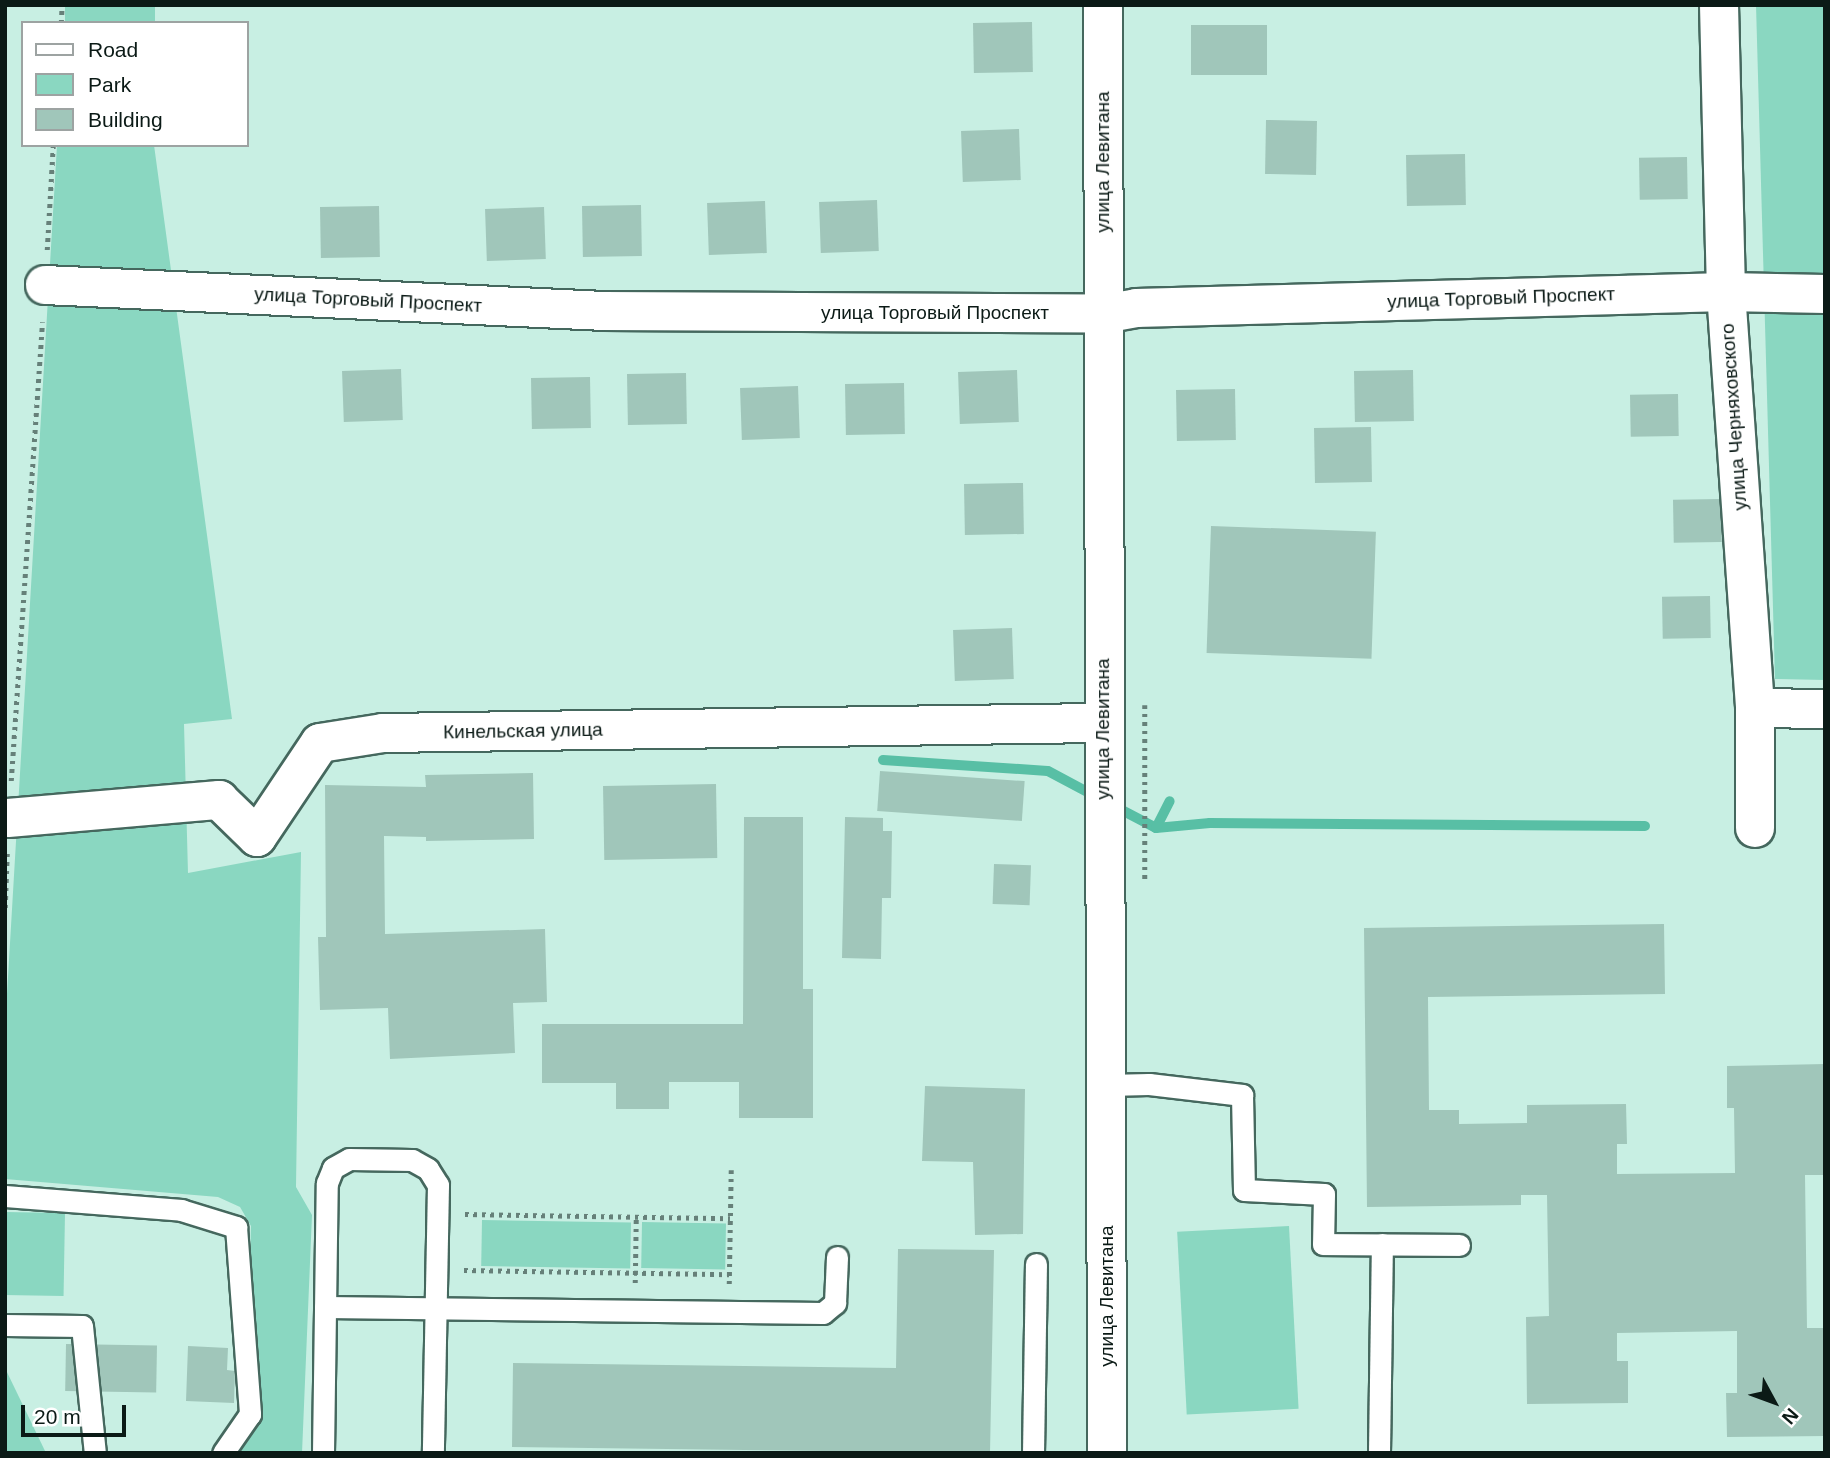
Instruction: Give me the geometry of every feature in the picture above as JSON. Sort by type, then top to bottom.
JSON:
[{"type":"street","name":"улица Левитана","points":[[1103,5],[1102,852],[1107,1085],[1107,1453]]},
{"type":"street","name":"улица Черняховского","points":[[1719,5],[1726,292],[1755,708],[1755,828]]},
{"type":"street","name":"улица Торговый Проспект","points":[[45,285],[604,311],[1103,314],[1136,308],[1726,292],[1825,294]]},
{"type":"street","points":[[1755,708],[1825,709]]},
{"type":"street","name":"Кинельская улица","points":[[8,818],[219,800],[257,837],[320,743],[383,733],[1103,723]]},
{"type":"lane","points":[[1107,1085],[1242,1095],[1244,1190],[1324,1194],[1323,1244],[1460,1245]]},
{"type":"lane","points":[[323,1453],[327,1183],[333,1168],[349,1159],[422,1164],[438,1185],[433,1453]]},
{"type":"lane","points":[[5,1196],[180,1210],[236,1227],[250,1414],[223,1453]]},
{"type":"lane","points":[[1379,1453],[1382,1244]]},
{"type":"lane","points":[[325,1307],[728,1313],[827,1311],[836,1296],[837,1257]]},
{"type":"lane","points":[[1033,1453],[1036,1265]]},
{"type":"lane","points":[[5,1325],[82,1326],[95,1453]]},
{"type":"path","points":[[5,908],[8,818],[53,147]]},
{"type":"path","points":[[1147,810],[1147,859]]},
{"type":"path","points":[[728,1313],[731,1170]]},
{"type":"path","points":[[437,1214],[730,1218]]},
{"type":"path","points":[[635,1311],[636,1217]]},
{"type":"path","points":[[436,1270],[729,1274]]},
{"type":"green space","points":[[65,5],[155,5],[155,21],[65,21]]},
{"type":"green space","points":[[1756,5],[1825,5],[1825,680],[1775,679]]},
{"type":"green space","points":[[57,147],[154,147],[232,719],[184,724],[188,873],[301,852],[296,1187],[312,1215],[302,1453],[241,1453],[245,1435],[251,1226],[240,1207],[218,1197],[5,1179],[5,1028]]},
{"type":"green space","points":[[5,1212],[65,1213],[64,1296],[5,1295]]},
{"type":"green space","points":[[482,1220],[631,1223],[630,1269],[481,1266]]},
{"type":"green space","points":[[642,1222],[726,1223],[725,1269],[641,1268]]},
{"type":"green space","points":[[1289,1226],[1299,1409],[1187,1415],[1177,1232]]},
{"type":"green space","points":[[5,1368],[46,1453],[5,1453]]},
{"type":"building","points":[[1032,22],[1033,72],[974,73],[973,23]]},
{"type":"building","points":[[1191,25],[1267,25],[1267,75],[1191,75]]},
{"type":"building","points":[[1266,120],[1317,121],[1316,175],[1265,174]]},
{"type":"building","points":[[1019,129],[1021,180],[963,182],[961,131]]},
{"type":"building","points":[[1465,154],[1466,205],[1407,206],[1406,155]]},
{"type":"building","points":[[1687,157],[1688,199],[1640,200],[1639,158]]},
{"type":"building","points":[[877,200],[879,251],[821,253],[819,202]]},
{"type":"building","points":[[765,201],[767,253],[709,255],[707,203]]},
{"type":"building","points":[[641,205],[642,256],[583,257],[582,206]]},
{"type":"building","points":[[379,206],[380,257],[321,258],[320,207]]},
{"type":"building","points":[[544,207],[546,259],[487,261],[485,209]]},
{"type":"building","points":[[401,369],[403,420],[344,422],[342,371]]},
{"type":"building","points":[[1017,370],[1019,422],[960,424],[958,372]]},
{"type":"building","points":[[1413,370],[1414,421],[1355,422],[1354,371]]},
{"type":"building","points":[[686,373],[687,424],[628,425],[627,374]]},
{"type":"building","points":[[590,377],[591,428],[532,429],[531,378]]},
{"type":"building","points":[[904,383],[905,434],[846,435],[845,384]]},
{"type":"building","points":[[798,386],[800,438],[742,440],[740,388]]},
{"type":"building","points":[[1235,389],[1236,440],[1177,441],[1176,390]]},
{"type":"building","points":[[1678,394],[1679,436],[1631,437],[1630,395]]},
{"type":"building","points":[[1371,427],[1372,482],[1315,483],[1314,428]]},
{"type":"building","points":[[1023,483],[1024,534],[965,535],[964,484]]},
{"type":"building","points":[[1721,499],[1722,542],[1674,543],[1673,500]]},
{"type":"building","points":[[1211,526],[1376,532],[1371,659],[1207,653]]},
{"type":"building","points":[[1710,596],[1711,638],[1663,639],[1662,597]]},
{"type":"building","points":[[1012,628],[1014,679],[955,681],[953,630]]},
{"type":"building","points":[[880,771],[1025,781],[1022,821],[877,811]]},
{"type":"building","points":[[533,773],[534,839],[426,841],[426,837],[384,836],[385,934],[545,929],[547,1002],[513,1003],[515,1053],[390,1059],[388,1008],[320,1010],[318,937],[326,937],[325,785],[426,787],[425,775]]},
{"type":"building","points":[[716,784],[717,858],[604,860],[603,786]]},
{"type":"building","points":[[744,817],[803,817],[803,989],[813,989],[813,1118],[739,1118],[739,1082],[669,1082],[669,1109],[616,1109],[616,1083],[542,1083],[542,1024],[743,1024]]},
{"type":"building","points":[[845,817],[883,818],[883,831],[892,831],[891,898],[882,898],[881,959],[842,958]]},
{"type":"building","points":[[994,864],[1031,865],[1030,905],[993,904]]},
{"type":"building","points":[[1664,924],[1665,994],[1428,997],[1429,1110],[1459,1110],[1459,1124],[1527,1123],[1527,1105],[1626,1104],[1627,1144],[1617,1144],[1617,1174],[1735,1173],[1734,1108],[1727,1108],[1727,1066],[1825,1064],[1825,1175],[1805,1175],[1807,1328],[1825,1328],[1825,1436],[1727,1437],[1726,1393],[1737,1393],[1737,1331],[1617,1333],[1617,1361],[1628,1361],[1628,1403],[1527,1404],[1526,1317],[1549,1316],[1547,1195],[1521,1195],[1521,1205],[1367,1207],[1364,928]]},
{"type":"building","points":[[925,1086],[1025,1089],[1023,1234],[975,1235],[973,1162],[922,1161]]},
{"type":"building","points":[[898,1249],[994,1250],[990,1453],[512,1447],[513,1363],[896,1368]]},
{"type":"building","points":[[66,1344],[157,1346],[156,1393],[65,1391]]},
{"type":"building","points":[[188,1346],[228,1348],[227,1370],[235,1371],[234,1403],[186,1401]]},
{"type":"waterway","points":[[883,760],[1048,771],[1097,797]]},
{"type":"waterway","points":[[1156,828],[1170,801]]},
{"type":"waterway","points":[[1114,806],[1156,828],[1210,823],[1645,826]]}]
